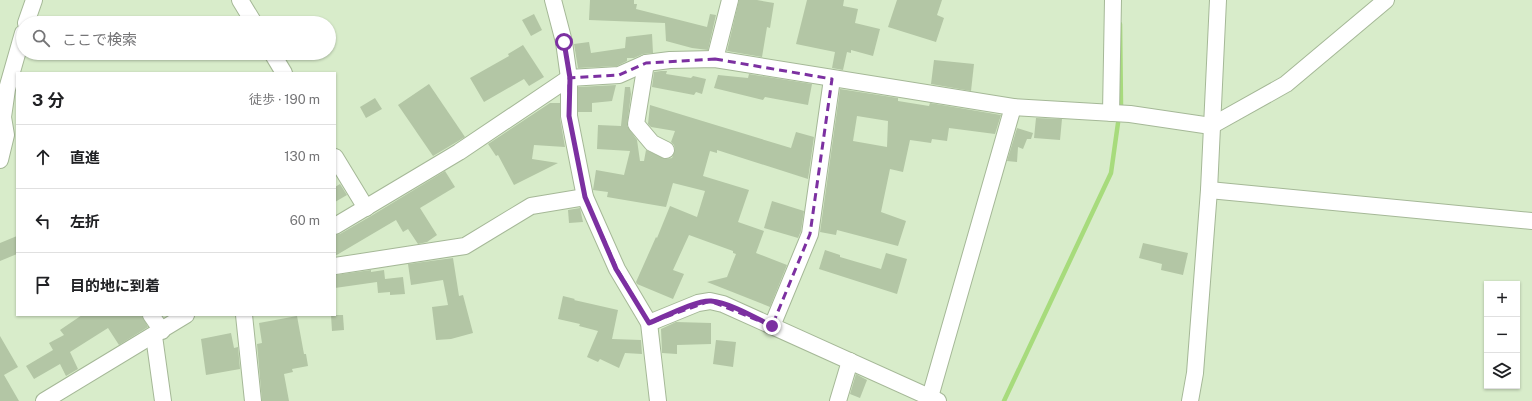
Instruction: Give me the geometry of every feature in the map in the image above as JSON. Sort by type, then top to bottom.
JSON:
[{"type":"street","points":[[28,16],[34,0]]},
{"type":"street","points":[[240,0],[250,16]]},
{"type":"street","points":[[553,0],[564,42],[570,78],[569,116],[585,197],[616,269],[649,323],[658,401]]},
{"type":"street","points":[[715,59],[730,0]]},
{"type":"street","points":[[1111,113],[1112,0]]},
{"type":"street","points":[[1190,401],[1195,374],[1209,190],[1218,0]]},
{"type":"street","points":[[336,225],[459,152],[570,78],[619,75],[646,63],[670,60],[715,59],[1013,107],[1130,114],[1211,126],[1286,84],[1386,0]]},
{"type":"street","points":[[0,160],[6,135],[3,117],[7,89],[16,58]]},
{"type":"street","points":[[276,60],[283,72]]},
{"type":"street","points":[[646,63],[636,124],[652,143],[666,150]]},
{"type":"street","points":[[772,326],[810,234],[832,79]]},
{"type":"street","points":[[649,323],[698,303],[710,301],[723,304],[934,399],[1013,107]]},
{"type":"street","points":[[6,135],[16,147]]},
{"type":"street","points":[[336,159],[366,208]]},
{"type":"street","points":[[1209,190],[1532,221]]},
{"type":"street","points":[[336,266],[465,246],[531,206],[585,197]]},
{"type":"street","points":[[151,316],[158,333],[163,401]]},
{"type":"street","points":[[44,401],[184,316]]},
{"type":"street","points":[[244,316],[253,401]]},
{"type":"street","points":[[838,401],[850,361]]},
{"type":"highlighted area","points":[[715,59],[832,79],[810,234],[772,326],[710,301],[649,323],[617,269],[585,197],[569,116],[569,78],[619,75],[646,63]]},
{"type":"building","points":[[590,0],[634,0],[634,4],[637,4],[636,9],[707,27],[710,14],[716,15],[708,50],[692,48],[666,41],[665,23],[589,20]]},
{"type":"building","points":[[739,0],[757,0],[774,3],[770,28],[767,27],[762,57],[727,51]]},
{"type":"building","points":[[807,0],[844,0],[843,6],[858,9],[855,23],[880,29],[873,56],[851,50],[851,53],[847,52],[843,70],[832,68],[835,52],[796,44]]},
{"type":"building","points":[[897,0],[942,0],[937,15],[944,18],[936,42],[888,27]]},
{"type":"building","points":[[534,14],[542,30],[531,36],[522,20]]},
{"type":"building","points":[[652,34],[653,53],[643,54],[634,58],[627,58],[627,61],[617,66],[578,68],[574,44],[589,42],[591,53],[625,48],[626,37]]},
{"type":"building","points":[[523,45],[544,77],[529,86],[524,79],[484,102],[470,78],[509,56],[508,54]]},
{"type":"building","points":[[934,60],[974,64],[971,91],[931,84]]},
{"type":"building","points":[[667,71],[666,74],[691,78],[693,76],[706,79],[702,94],[696,92],[694,95],[652,87],[654,72]]},
{"type":"building","points":[[749,74],[812,84],[808,105],[765,97],[763,100],[714,88],[718,75],[748,78]]},
{"type":"building","points":[[429,84],[465,137],[433,156],[398,105]]},
{"type":"building","points":[[616,85],[612,101],[592,103],[592,112],[578,112],[578,87]]},
{"type":"building","points":[[625,87],[630,87],[631,94],[627,126],[637,140],[640,161],[644,161],[646,150],[666,159],[672,158],[675,150],[674,145],[671,142],[675,131],[651,127],[648,124],[650,105],[791,148],[796,132],[814,137],[808,179],[717,150],[717,153],[710,151],[703,176],[749,190],[738,222],[764,231],[756,253],[787,265],[770,307],[707,282],[727,277],[736,254],[733,253],[733,251],[689,235],[673,270],[684,274],[673,299],[637,284],[636,282],[656,237],[657,238],[670,206],[697,217],[705,191],[673,183],[666,207],[607,197],[608,192],[593,190],[596,170],[624,175],[630,151],[597,149],[598,125],[621,126]]},
{"type":"building","points":[[840,89],[898,98],[898,101],[929,106],[930,103],[1001,115],[995,134],[949,128],[947,141],[932,139],[931,143],[910,140],[903,172],[890,169],[881,212],[906,221],[898,246],[837,230],[836,235],[820,232]],"holes":[[[857,116],[888,121],[887,147],[853,141]]]},
{"type":"building","points":[[375,98],[382,109],[366,118],[360,107]]},
{"type":"building","points":[[550,103],[560,103],[560,118],[565,147],[534,145],[532,159],[558,163],[514,185],[498,155],[496,156],[488,144]]},
{"type":"building","points":[[1036,118],[1062,119],[1060,140],[1034,138]]},
{"type":"building","points":[[1017,128],[1033,133],[1031,139],[1027,139],[1023,149],[1018,147],[1017,162],[1007,161]]},
{"type":"building","points":[[445,171],[455,187],[420,208],[437,235],[427,242],[418,244],[408,229],[403,232],[396,220],[336,255],[336,235],[371,216]]},
{"type":"building","points":[[340,184],[347,195],[336,201],[336,186]]},
{"type":"building","points":[[772,201],[804,211],[801,231],[798,238],[764,228]]},
{"type":"building","points":[[580,208],[583,222],[569,223],[568,210]]},
{"type":"building","points":[[16,236],[16,254],[0,261],[0,243]]},
{"type":"building","points":[[1143,243],[1188,253],[1183,275],[1161,270],[1162,264],[1139,258]]},
{"type":"building","points":[[825,250],[840,255],[840,257],[881,269],[886,253],[907,259],[897,294],[819,269]]},
{"type":"building","points":[[453,258],[459,296],[463,295],[473,333],[451,339],[436,340],[432,307],[448,305],[443,280],[411,285],[408,264]]},
{"type":"building","points":[[371,270],[371,272],[384,270],[385,279],[403,277],[405,294],[390,295],[390,292],[378,293],[377,282],[336,288],[336,275]]},
{"type":"building","points":[[563,296],[618,310],[612,339],[641,340],[642,354],[625,353],[619,368],[600,359],[598,362],[587,357],[598,331],[579,326],[580,324],[558,319]]},
{"type":"building","points":[[343,315],[344,330],[332,331],[331,316]]},
{"type":"building","points":[[81,316],[142,316],[148,327],[119,345],[108,328],[70,352],[78,369],[66,376],[60,364],[34,379],[26,366],[53,350],[49,343],[64,335],[60,330]]},
{"type":"building","points":[[297,316],[304,354],[306,354],[308,366],[292,369],[293,372],[284,374],[289,401],[262,401],[257,344],[262,343],[259,323]]},
{"type":"building","points":[[676,322],[711,323],[711,344],[677,345],[677,354],[662,353],[661,329]]},
{"type":"building","points":[[231,333],[234,348],[238,347],[240,369],[206,375],[201,339]]},
{"type":"building","points":[[0,336],[18,367],[4,375],[19,401],[0,401]]},
{"type":"building","points":[[716,340],[736,342],[733,367],[713,364]]},
{"type":"building","points":[[856,374],[867,380],[860,398],[850,394]]},
{"type":"waterway","points":[[1120,24],[1121,105]]},
{"type":"waterway","points":[[1004,401],[1111,173],[1118,123]]},
{"type":"route","points":[[564,42],[570,78],[569,116],[585,197],[616,269],[649,323],[698,303],[710,301],[723,304],[772,326]]}]
